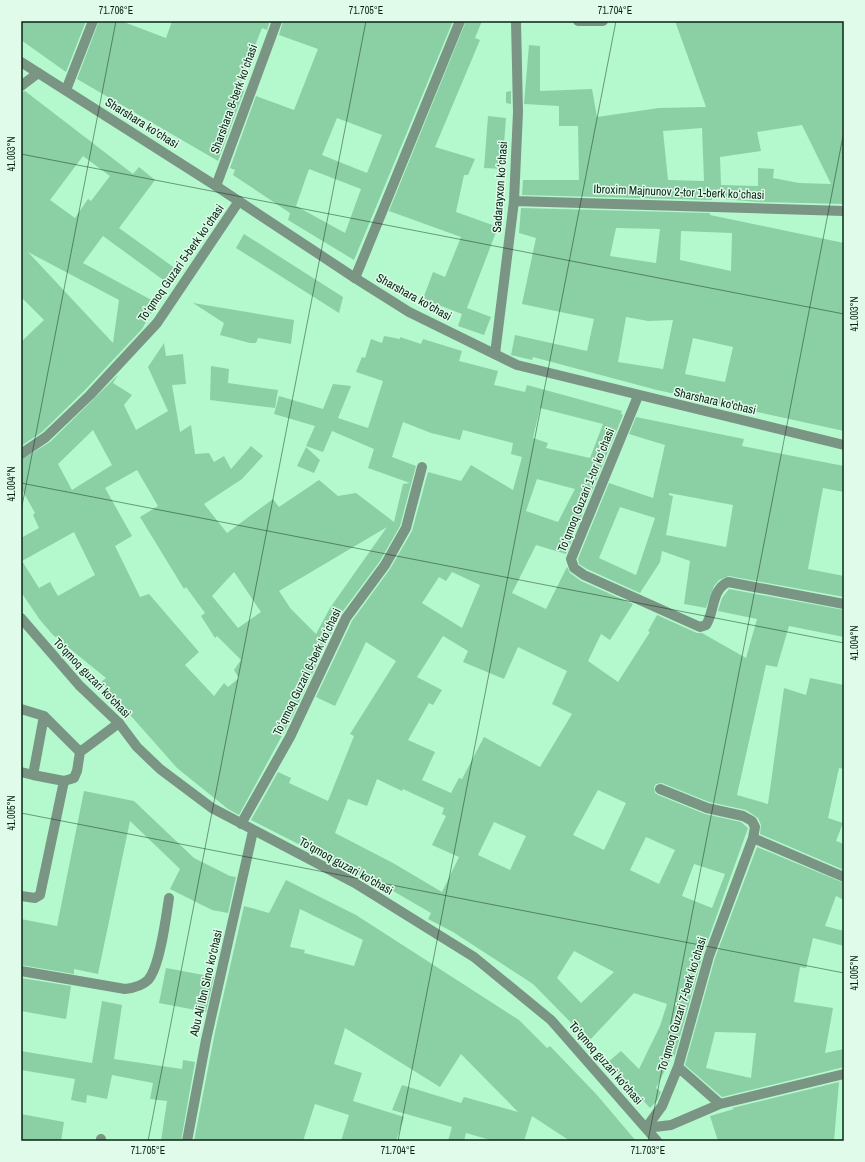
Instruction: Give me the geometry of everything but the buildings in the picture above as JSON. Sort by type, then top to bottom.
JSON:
[{"type":"street","points":[[66,90],[92,21]]},
{"type":"street","name":"Sharshara 8-berk koʻchasi","points":[[216,186],[277,21]]},
{"type":"street","points":[[355,278],[460,21]]},
{"type":"street","name":"Sadarayxon koʻchasi","points":[[495,354],[514,201],[518,112],[516,21]]},
{"type":"street","points":[[578,21],[603,21]]},
{"type":"street","name":"Sharshara ko'chasi","points":[[21,62],[216,186],[409,312],[495,354],[523,367],[844,445]]},
{"type":"street","points":[[21,86],[38,73]]},
{"type":"street","name":"Toʻqmoq Guzari 5-berk koʻchasi","points":[[21,454],[46,437],[90,395],[157,323],[239,201]]},
{"type":"street","name":"Ibroxim Majnunov 2-tor 1-berk koʻchasi","points":[[514,201],[844,211]]},
{"type":"street","name":"Toʻqmoq Guzari 1-tor koʻchasi","points":[[638,396],[571,559],[574,568],[584,575],[700,627],[706,625],[711,617],[717,590],[721,585],[728,582],[844,604]]},
{"type":"street","name":"Toʻqmoq Guzari 6-berk koʻchasi","points":[[241,824],[290,737],[346,618],[385,565],[406,528],[422,467]]},
{"type":"street","name":"To'qmoq guzari ko'chasi","points":[[21,618],[79,685],[119,723],[137,747],[160,769],[212,808],[253,831],[355,883],[474,957],[551,1020],[657,1141]]},
{"type":"street","points":[[21,709],[44,716],[80,752]]},
{"type":"street","points":[[33,775],[44,716]]},
{"type":"street","points":[[21,772],[64,781],[74,778],[77,771],[80,752],[119,723]]},
{"type":"street","points":[[21,896],[36,898],[40,894],[64,781]]},
{"type":"street","points":[[660,789],[707,808],[743,816],[752,821],[755,827],[753,838],[844,877]]},
{"type":"street","name":"Abu Ali Ibn Sino ko'chasi","points":[[187,1141],[206,1040],[253,831]]},
{"type":"street","name":"Toʻqmoq Guzari 7-berk koʻchasi","points":[[646,1128],[662,1106],[678,1067],[709,956],[753,838]]},
{"type":"street","points":[[21,971],[125,990],[138,987],[148,980],[155,970],[170,898]]},
{"type":"street","points":[[678,1067],[720,1104]]},
{"type":"street","points":[[646,1128],[671,1125],[720,1104],[844,1074]]}]
